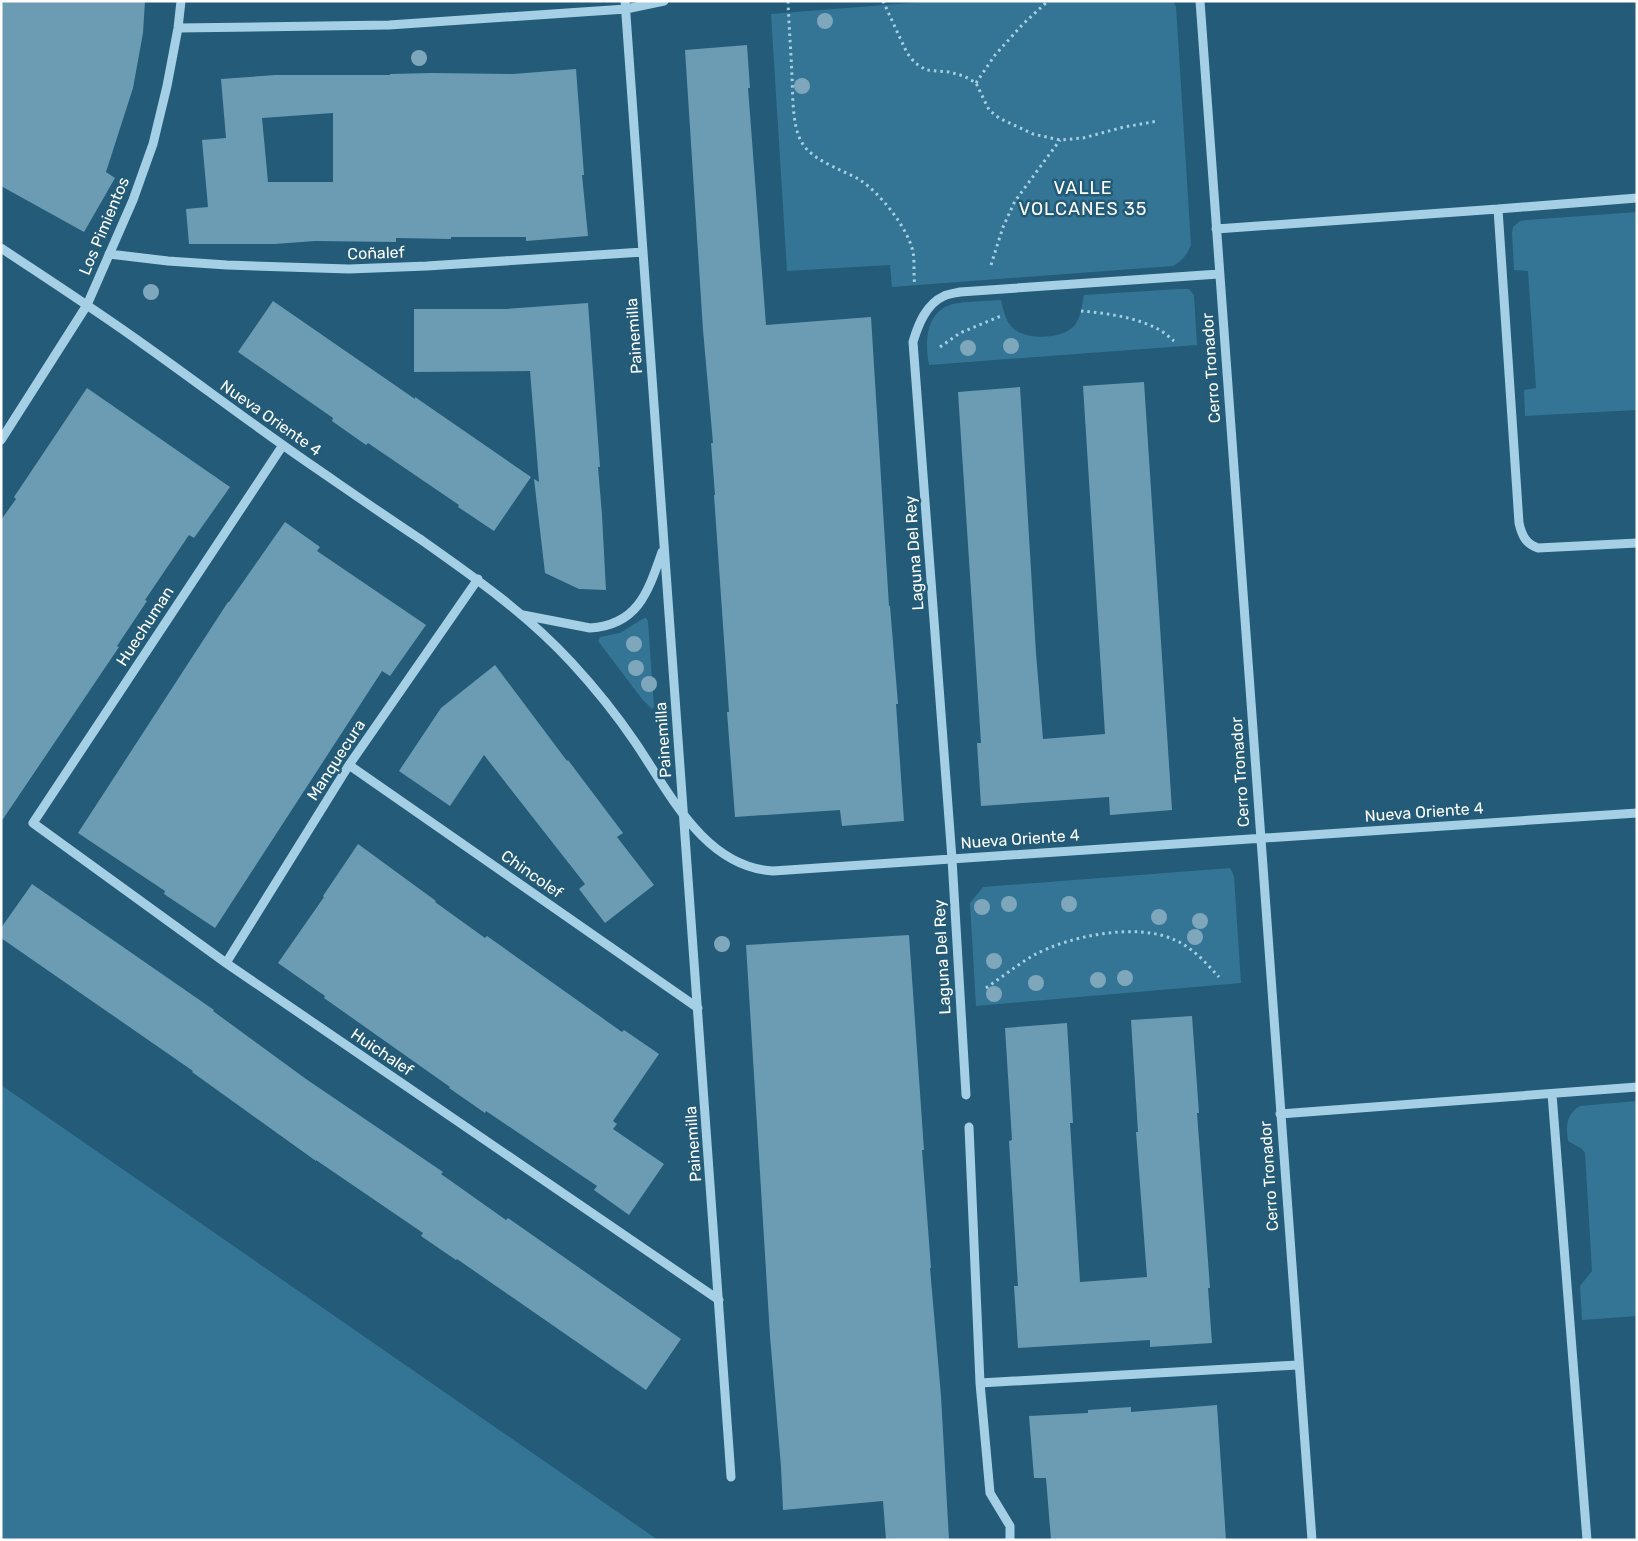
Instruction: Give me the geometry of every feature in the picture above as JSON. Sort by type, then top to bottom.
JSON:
[{"type":"street","name":"Los Pimientos","points":[[1,440],[87,306],[133,200],[153,144],[168,86],[181,1]]},
{"type":"street","points":[[178,28],[389,25],[664,1]]},
{"type":"street","name":"Cerro Tronador","points":[[1200,1],[1312,1540]]},
{"type":"street","name":"Painemilla","points":[[625,5],[731,1477]]},
{"type":"street","points":[[1216,229],[1498,210],[1637,198]]},
{"type":"street","points":[[1498,210],[1519,513],[1522,533],[1525,540],[1531,546],[1538,548],[1637,543]]},
{"type":"street","name":"Nueva Oriente 4","points":[[1,248],[87,306],[282,445],[478,579],[522,614],[571,662],[606,702],[684,815],[698,832],[713,847],[728,858],[756,869],[773,871],[1637,813]]},
{"type":"street","name":"Coñalef","points":[[109,254],[227,265],[349,269],[427,266],[643,252]]},
{"type":"street","name":"Laguna Del Rey","points":[[966,1095],[952,859],[913,342],[920,320],[935,302],[944,296],[960,292],[1219,274]]},
{"type":"street","name":"Huechuman","points":[[33,823],[282,445]]},
{"type":"street","name":"Nueva Oriente 4","points":[[522,614],[590,628],[615,623],[639,605],[652,580],[664,547]]},
{"type":"street","name":"Manquecura","points":[[226,963],[349,765],[478,579]]},
{"type":"street","name":"Chincolef","points":[[349,765],[698,1008]]},
{"type":"street","name":"Huichalef","points":[[33,823],[226,963],[719,1300]]},
{"type":"street","points":[[1280,1114],[1637,1087]]},
{"type":"street","points":[[1552,1094],[1587,1540]]},
{"type":"street","points":[[969,1127],[980,1383],[990,1494],[1010,1526],[1010,1540]]},
{"type":"street","points":[[980,1383],[1298,1365]]},
{"type":"path","points":[[788,1],[794,115],[801,141],[814,155],[834,168],[860,180],[888,207],[906,232],[913,253],[913,277],[918,298],[927,311]]},
{"type":"path","points":[[883,1],[907,53],[915,63],[926,70],[964,76],[976,83],[989,110],[999,118],[1033,134],[1060,140],[1083,138],[1124,127],[1158,121]]},
{"type":"path","points":[[976,83],[995,54],[1048,1]]},
{"type":"path","points":[[988,290],[988,278],[993,257],[1003,226],[1015,201],[1060,140]]},
{"type":"path","points":[[1072,310],[1108,314],[1134,320],[1158,330],[1174,341]]},
{"type":"path","points":[[915,364],[960,333],[1005,315]]},
{"type":"path","points":[[960,1005],[1046,949],[1070,941],[1114,933],[1135,932],[1174,939],[1191,949],[1220,977]]},
{"type":"shaded area","points":[[933,1],[1173,1],[1176,7],[1191,245],[1182,260],[1173,266],[892,287],[890,265],[787,271],[771,14]]},
{"type":"shaded area","points":[[1637,212],[1637,410],[1525,416],[1524,390],[1536,388],[1528,271],[1514,270],[1513,227],[1520,221],[1527,220]]},
{"type":"shaded area","points":[[1189,289],[1194,295],[1197,345],[929,365],[927,339],[931,322],[942,309],[950,305],[1001,300],[1003,310],[1011,326],[1024,334],[1043,337],[1062,334],[1075,325],[1080,315],[1084,295]]},
{"type":"shaded area","points":[[644,618],[648,621],[654,707],[652,709],[642,699],[598,641],[600,637],[620,633]]},
{"type":"shaded area","points":[[1230,868],[1234,876],[1241,983],[976,1006],[970,903],[983,887]]},
{"type":"shaded area","points":[[1,1085],[658,1540],[1,1540]]},
{"type":"shaded area","points":[[1637,1101],[1637,1316],[1582,1320],[1580,1286],[1592,1271],[1585,1153],[1582,1149],[1568,1141],[1568,1121],[1575,1109],[1580,1106]]},
{"type":"building","points":[[1,1],[145,1],[143,33],[133,88],[106,172],[115,178],[84,232],[1,186]]},
{"type":"building","points":[[747,45],[750,88],[748,88],[766,325],[871,317],[889,606],[898,704],[896,704],[904,821],[842,826],[840,810],[735,817],[714,495],[711,443],[713,443],[703,330],[685,50]]},
{"type":"building","points":[[576,69],[584,175],[582,175],[588,236],[526,241],[526,237],[451,237],[451,239],[396,238],[396,242],[315,241],[275,244],[189,244],[186,209],[208,207],[202,140],[226,138],[221,79],[275,75],[513,74]],"holes":[[[333,113],[333,182],[268,182],[262,118]]]},
{"type":"building","points":[[273,301],[531,477],[494,531],[368,443],[366,445],[332,421],[333,418],[238,352]]},
{"type":"building","points":[[588,303],[600,467],[598,467],[606,590],[579,589],[545,573],[534,479],[539,482],[530,371],[414,372],[414,309],[506,309]]},
{"type":"building","points":[[1144,382],[1172,810],[1110,815],[1109,797],[981,806],[977,743],[981,743],[958,392],[1020,387],[1043,739],[1105,734],[1083,386]]},
{"type":"building","points":[[87,388],[230,487],[194,538],[189,535],[145,600],[147,601],[117,646],[119,647],[1,822],[1,520],[16,499],[14,497]]},
{"type":"building","points":[[285,522],[320,547],[317,551],[426,625],[390,676],[382,671],[215,928],[164,894],[165,891],[78,833],[228,602]]},
{"type":"building","points":[[495,665],[623,833],[617,837],[654,885],[605,923],[579,889],[585,884],[484,755],[450,806],[399,771],[441,708]]},
{"type":"building","points":[[358,844],[485,938],[487,936],[622,1032],[624,1030],[659,1054],[613,1121],[617,1124],[613,1129],[664,1164],[629,1215],[594,1190],[597,1186],[449,1088],[278,963]]},
{"type":"building","points":[[32,884],[214,1010],[306,1079],[443,1172],[441,1174],[506,1220],[508,1218],[681,1339],[646,1390],[421,1236],[423,1233],[316,1161],[193,1071],[1,938],[1,928]]},
{"type":"building","points":[[909,935],[930,1268],[941,1396],[949,1540],[886,1540],[883,1501],[783,1510],[770,1336],[746,945]]},
{"type":"building","points":[[1192,1016],[1212,1343],[1150,1347],[1150,1340],[1018,1348],[1014,1286],[1018,1286],[1009,1141],[1012,1140],[1005,1028],[1067,1023],[1073,1123],[1070,1123],[1080,1282],[1147,1277],[1136,1132],[1138,1132],[1131,1020]]},
{"type":"building","points":[[1217,1405],[1226,1540],[1051,1540],[1046,1478],[1034,1478],[1029,1416],[1088,1413],[1088,1410],[1131,1407],[1131,1412]]},
{"type":"district","name":"VALLE VOLCANES 35","points":[[1083,198]]}]
